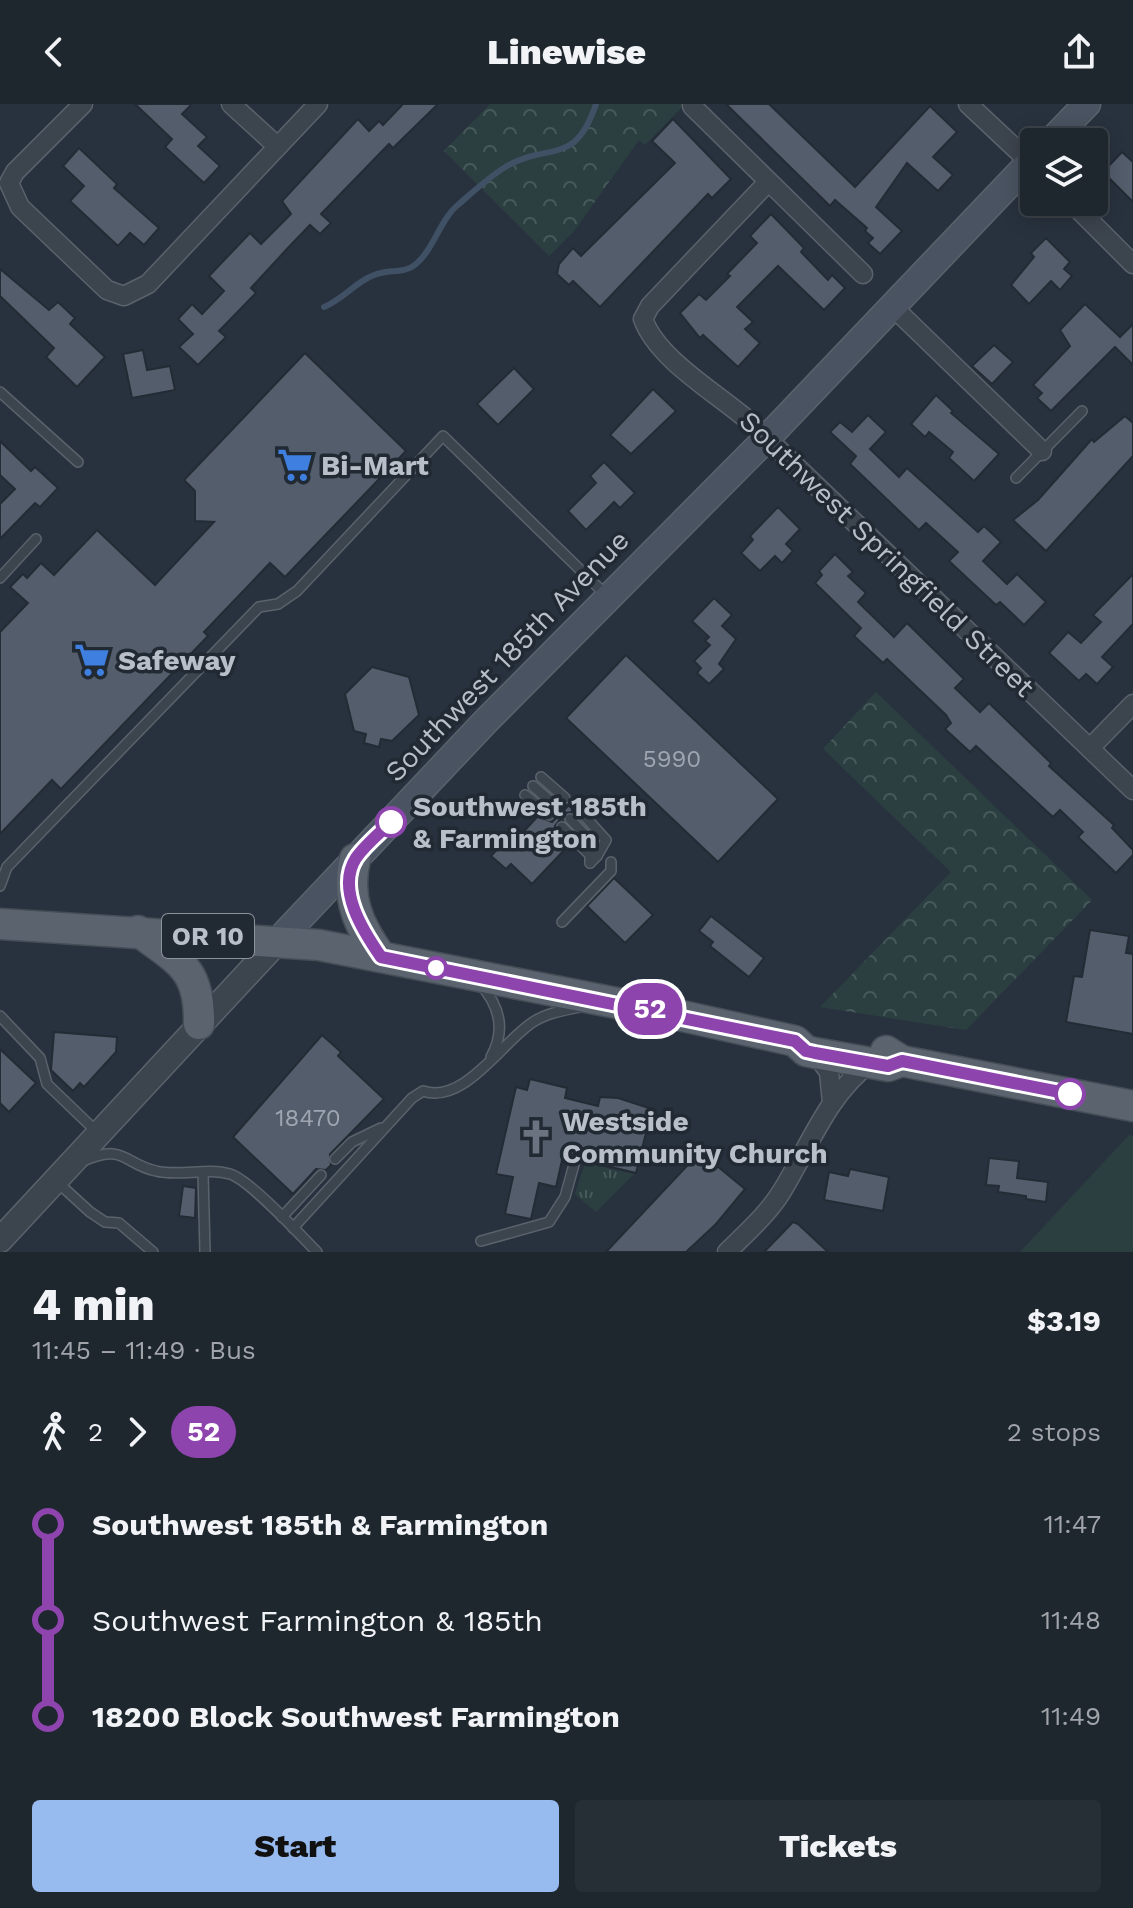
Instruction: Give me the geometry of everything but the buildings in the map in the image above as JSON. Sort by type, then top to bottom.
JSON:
[{"type":"main road","points":[[1064,128],[1087,104]]},
{"type":"main road","name":"Southwest 185th Avenue","points":[[278,941],[608,597],[767,438],[1020,175]]},
{"type":"main road","points":[[355,859],[352,901],[362,927],[381,957]]},
{"type":"main road","name":"OR 10","points":[[0,924],[278,941],[381,957],[607,1001],[870,1063],[888,1066],[902,1061]]},
{"type":"main road","points":[[138,931],[180,962],[193,977],[199,999],[199,1024]]},
{"type":"main road","name":"OR 10","points":[[805,1047],[812,1035],[889,1051],[902,1061],[1133,1106]]},
{"type":"street","points":[[83,104],[15,172],[9,183],[20,207],[107,290],[124,296],[148,284],[318,104]]},
{"type":"street","points":[[231,104],[277,146]]},
{"type":"street","points":[[968,104],[1020,150]]},
{"type":"street","points":[[692,106],[863,274]]},
{"type":"street","name":"Southwest Springfield Street","points":[[768,182],[650,306],[643,319],[648,333],[690,375],[715,390],[767,438],[1133,790]]},
{"type":"street","points":[[1085,216],[1133,264]]},
{"type":"street","points":[[893,307],[1042,451]]},
{"type":"street","points":[[1090,748],[1133,704]]},
{"type":"street","name":"Southwest 185th Avenue","points":[[0,1240],[278,941]]},
{"type":"street","points":[[805,1047],[829,1072],[832,1103]]},
{"type":"street","points":[[727,1252],[774,1203],[832,1103],[857,1073],[870,1063]]},
{"type":"lane","points":[[0,392],[78,462]]},
{"type":"lane","points":[[1016,478],[1082,411]]},
{"type":"lane","points":[[0,886],[7,867],[259,607],[278,604],[297,591],[443,436],[608,597]]},
{"type":"lane","points":[[0,578],[36,539]]},
{"type":"lane","points":[[541,777],[565,798]]},
{"type":"lane","points":[[533,786],[557,807]]},
{"type":"lane","points":[[525,795],[549,815]]},
{"type":"lane","points":[[562,827],[590,855],[590,863],[606,840],[579,810]]},
{"type":"lane","points":[[570,819],[597,847],[597,856]]},
{"type":"lane","points":[[562,922],[611,871],[611,862]]},
{"type":"lane","points":[[473,975],[498,1010],[500,1033],[488,1062]]},
{"type":"lane","points":[[293,1228],[383,1128],[423,1091],[442,1094],[469,1079],[539,1019],[607,1001]]},
{"type":"lane","points":[[0,1016],[40,1058],[47,1084],[98,1133]]},
{"type":"lane","points":[[335,1159],[352,1142],[383,1128]]},
{"type":"lane","points":[[153,1252],[125,1226],[113,1221],[105,1222],[90,1212],[59,1175],[107,1154],[131,1158],[156,1171],[229,1173],[282,1217],[317,1252]]},
{"type":"lane","points":[[481,1241],[549,1222],[565,1197],[575,1161]]},
{"type":"lane","points":[[203,1173],[205,1252]]},
{"type":"lane","points":[[282,1217],[321,1175]]},
{"type":"green space","points":[[490,104],[685,104],[645,145],[639,140],[574,231],[549,256],[444,151]]},
{"type":"green space","points":[[876,692],[1092,900],[966,1030],[820,1007],[951,872],[823,749]]},
{"type":"green space","points":[[1129,1135],[1133,1136],[1133,1252],[1020,1252]]},
{"type":"green space","points":[[585,1163],[634,1174],[596,1212],[575,1194]]},
{"type":"waterway","points":[[324,307],[373,275],[412,267],[428,250],[452,210],[507,166],[570,145],[588,124],[596,104]]},
{"type":"bus line","name":"52","points":[[391,822],[355,859],[350,888],[362,927],[381,957],[678,1015],[795,1041],[806,1051],[815,1053],[888,1066],[902,1061],[1070,1094]]},
{"type":"place","name":"Bi-Mart","points":[[295,465]]},
{"type":"place","name":"Safeway","points":[[92,660]]},
{"type":"place","name":"Southwest 185th & Farmington","points":[[391,822]]},
{"type":"place","name":"Westside Community Church","points":[[536,1137]]}]
